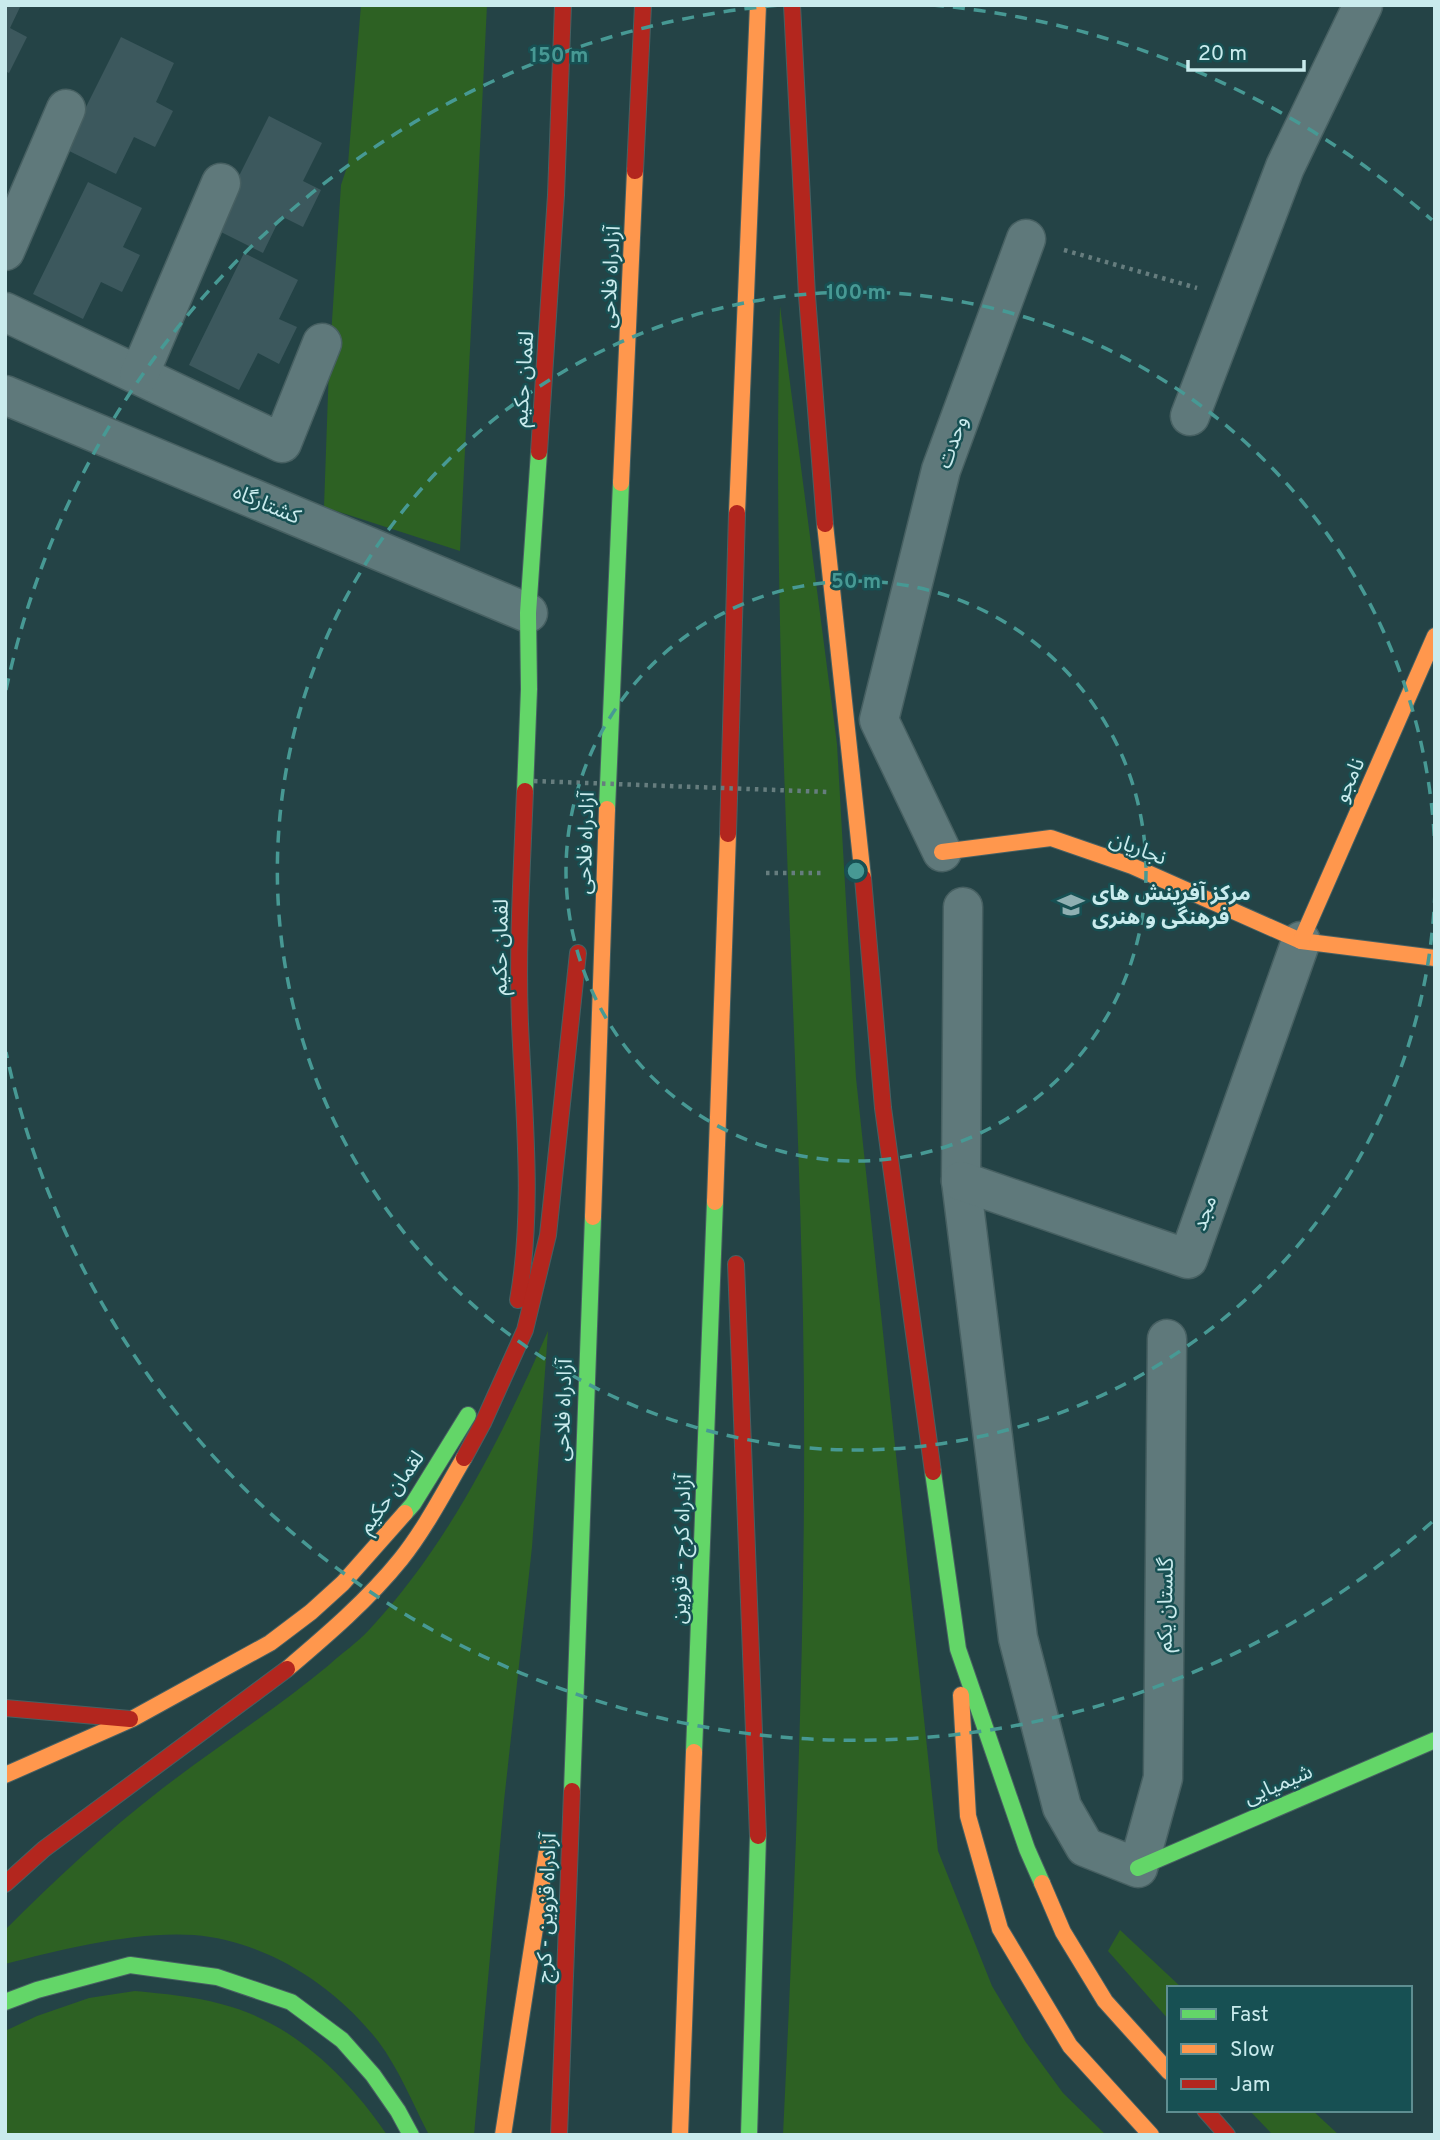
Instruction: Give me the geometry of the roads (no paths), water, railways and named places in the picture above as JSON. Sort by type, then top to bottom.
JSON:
[{"type":"main road","name":"لقمان حکیم","points":[[5,1775],[132,1719],[270,1643],[343,1583],[413,1504],[473,1408],[514,1318],[524,1267],[526,1220],[520,943],[528,613],[556,195],[563,5]]},
{"type":"main road","name":"آزادراه فلاحی","points":[[574,1683],[614,628],[643,5]]},
{"type":"main road","points":[[732,1174],[724,965],[737,483],[758,5]]},
{"type":"main road","points":[[792,5],[807,296],[821,490],[863,882],[883,1108],[958,1649],[968,1816],[1000,1929],[1070,2046],[1151,2135]]},
{"type":"main road","points":[[589,853],[614,628]]},
{"type":"main road","name":"نامجو","points":[[1301,941],[1435,636]]},
{"type":"main road","name":"نجاریان","points":[[942,852],[1051,838],[1132,866],[1301,941],[1435,958]]},
{"type":"main road","points":[[5,1884],[44,1849],[281,1674],[344,1620],[401,1559],[439,1502],[483,1423],[525,1330],[548,1235],[580,934]]},
{"type":"main road","name":"آزادراه کرج - قزوین","points":[[680,2135],[724,965]]},
{"type":"main road","points":[[735,1244],[759,1858],[749,2135]]},
{"type":"main road","points":[[958,1649],[1027,1849],[1063,1932],[1105,2001],[1167,2070]]},
{"type":"main road","points":[[555,1805],[574,1683]]},
{"type":"main road","name":"آزادراه قزوین - کرج","points":[[559,2135],[574,1683]]},
{"type":"main road","points":[[5,1707],[132,1719]]},
{"type":"main road","name":"شیمیایی","points":[[1138,1868],[1435,1740]]},
{"type":"main road","points":[[503,2135],[550,1832]]},
{"type":"main road","points":[[5,2002],[37,1990],[130,1965],[217,1977],[291,2002],[342,2040],[373,2075],[411,2135]]},
{"type":"main road","points":[[1207,2112],[1227,2135]]},
{"type":"street","points":[[1190,416],[1285,167],[1363,5]]},
{"type":"street","points":[[5,251],[66,108]]},
{"type":"street","points":[[139,375],[221,183]]},
{"type":"street","name":"وحدت","points":[[942,852],[879,720],[941,470],[1026,239]]},
{"type":"street","points":[[5,312],[282,443],[322,343]]},
{"type":"street","name":"کشتارگاه","points":[[5,395],[528,613]]},
{"type":"street","points":[[963,907],[961,1181],[1018,1638],[1062,1807],[1085,1847],[1138,1868]]},
{"type":"street","name":"مجد","points":[[961,1181],[1188,1259],[1301,941]]},
{"type":"street","name":"گلستان یکم","points":[[1138,1868],[1163,1778],[1167,1339]]},
{"type":"place","name":"مرکز آفرینش های فرهنگی و هنری","points":[[1071,905]]}]
